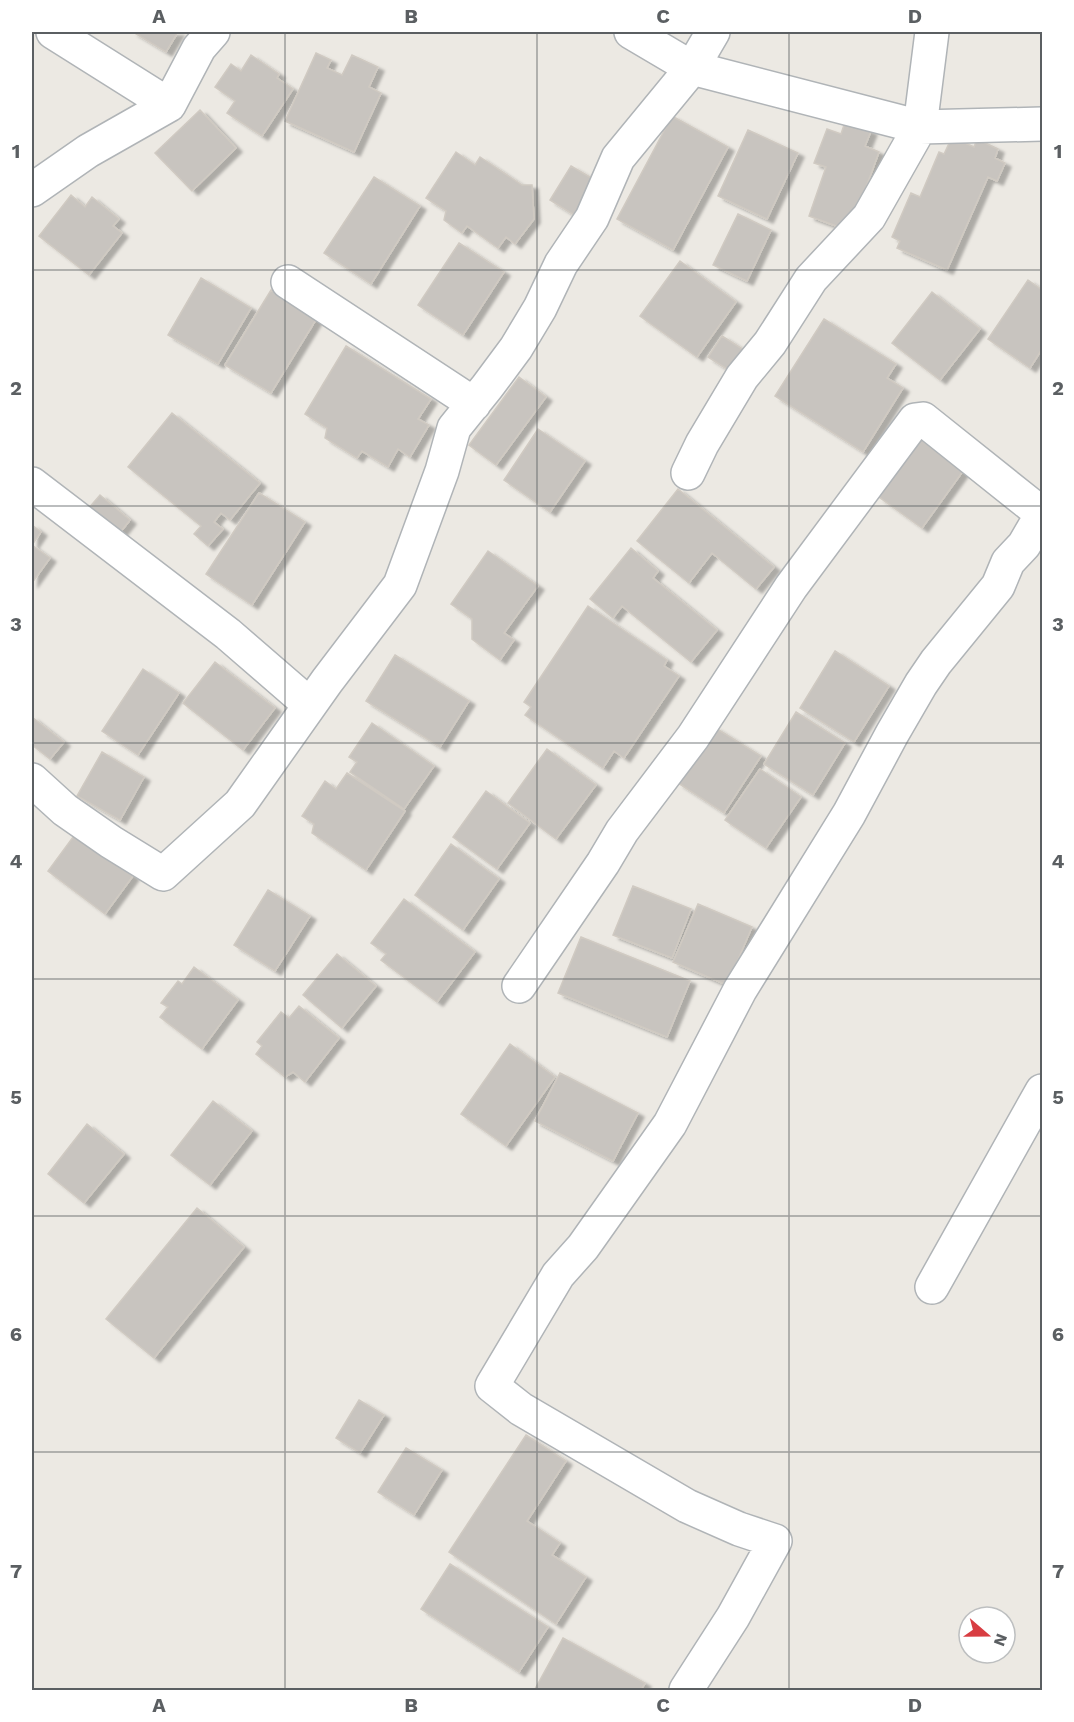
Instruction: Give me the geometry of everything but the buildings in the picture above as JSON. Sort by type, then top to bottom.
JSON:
[{"type":"street","points":[[53,32],[169,105]]},
{"type":"street","points":[[32,190],[88,151],[169,105],[199,48],[213,32]]},
{"type":"street","points":[[631,32],[692,68],[920,127],[1042,124]]},
{"type":"street","points":[[32,780],[64,810],[162,874],[240,804],[310,705],[400,585],[442,471],[454,428],[516,348],[540,308],[561,264],[592,218],[618,158],[692,68],[713,32]]},
{"type":"street","points":[[688,473],[702,444],[742,377],[771,343],[811,279],[869,217],[920,127],[932,32]]},
{"type":"street","points":[[288,282],[474,404]]},
{"type":"street","points":[[519,986],[603,863],[622,831],[693,737],[790,587],[915,420],[923,419],[1042,514],[1024,545],[1008,562],[998,586],[926,677],[849,814],[740,990],[670,1124],[590,1239],[558,1275],[492,1386],[521,1409],[687,1506],[739,1529],[775,1540],[733,1617],[686,1690]]},
{"type":"street","points":[[32,484],[228,634],[310,705]]},
{"type":"street","points":[[932,1287],[1042,1090]]}]
